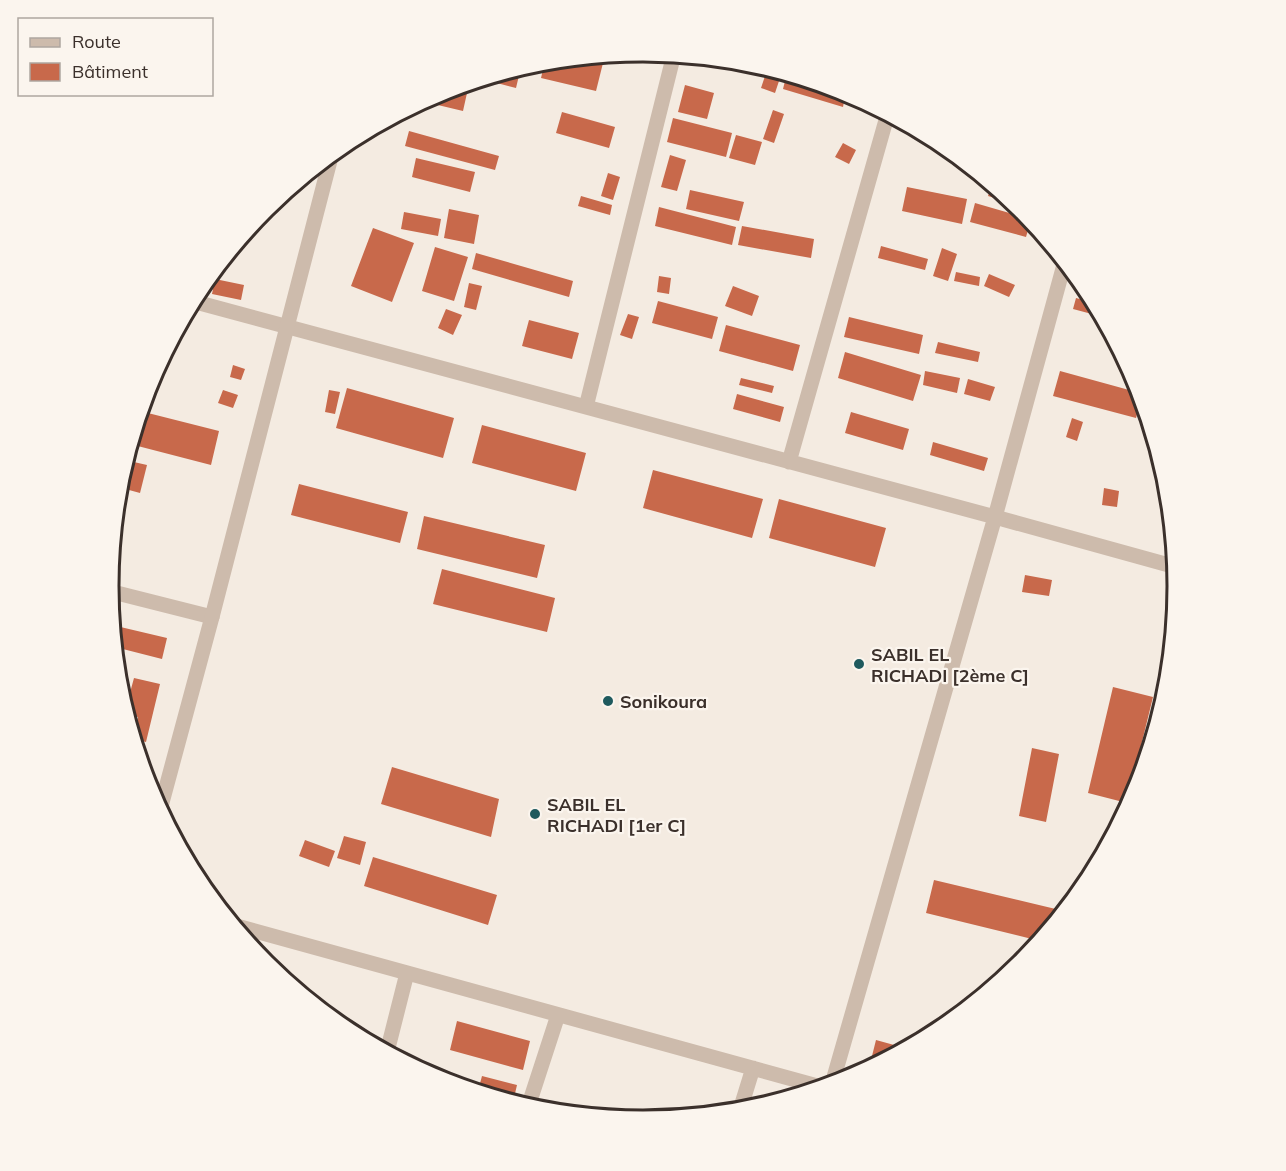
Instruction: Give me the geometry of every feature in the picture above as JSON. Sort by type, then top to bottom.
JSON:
[{"type":"street","points":[[586,407],[672,63]]},
{"type":"street","points":[[789,462],[886,122]]},
{"type":"street","points":[[164,796],[328,167]]},
{"type":"street","points":[[835,1073],[995,517],[1062,271]]},
{"type":"street","points":[[201,304],[1166,564]]},
{"type":"street","points":[[119,594],[212,617]]},
{"type":"street","points":[[247,929],[807,1083]]},
{"type":"street","points":[[389,1043],[407,973]]},
{"type":"street","points":[[531,1097],[558,1014]]},
{"type":"street","points":[[743,1099],[753,1068]]},
{"type":"building","points":[[603,64],[596,91],[541,78],[542,72]]},
{"type":"building","points":[[765,76],[780,79],[775,93],[761,88]]},
{"type":"building","points":[[519,77],[516,88],[496,83]]},
{"type":"building","points":[[785,81],[844,101],[843,107],[783,89]]},
{"type":"building","points":[[685,85],[714,93],[707,119],[678,112]]},
{"type":"building","points":[[467,92],[463,111],[435,104]]},
{"type":"building","points":[[773,110],[784,114],[774,143],[763,139]]},
{"type":"building","points":[[562,112],[615,127],[609,148],[556,133]]},
{"type":"building","points":[[673,118],[732,133],[726,157],[667,142]]},
{"type":"building","points":[[409,131],[499,156],[495,170],[405,146]]},
{"type":"building","points":[[736,135],[762,142],[755,165],[729,158]]},
{"type":"building","points":[[843,143],[856,150],[849,164],[835,157]]},
{"type":"building","points":[[670,155],[686,160],[677,191],[661,187]]},
{"type":"building","points":[[416,158],[475,172],[470,192],[412,177]]},
{"type":"building","points":[[608,173],[620,177],[613,200],[601,196]]},
{"type":"building","points":[[907,187],[967,199],[962,224],[902,211]]},
{"type":"building","points":[[690,190],[744,202],[739,221],[686,209]]},
{"type":"building","points":[[581,196],[612,205],[610,215],[578,206]]},
{"type":"building","points":[[975,203],[1013,214],[1028,230],[1026,237],[970,222]]},
{"type":"building","points":[[659,207],[736,227],[732,245],[655,226]]},
{"type":"building","points":[[449,209],[479,215],[474,244],[444,238]]},
{"type":"building","points":[[404,212],[441,219],[438,236],[401,229]]},
{"type":"building","points":[[742,226],[814,239],[811,258],[738,245]]},
{"type":"building","points":[[373,228],[414,243],[392,302],[351,286]]},
{"type":"building","points":[[881,246],[928,259],[925,270],[878,258]]},
{"type":"building","points":[[435,247],[468,257],[454,301],[422,291]]},
{"type":"building","points":[[942,248],[957,254],[948,281],[933,276]]},
{"type":"building","points":[[476,253],[573,281],[569,297],[472,269]]},
{"type":"building","points":[[956,272],[980,277],[979,286],[954,281]]},
{"type":"building","points":[[989,274],[1015,285],[1009,297],[984,286]]},
{"type":"building","points":[[659,276],[671,278],[669,294],[657,292]]},
{"type":"building","points":[[218,280],[244,285],[241,300],[212,294]]},
{"type":"building","points":[[469,283],[482,286],[476,310],[464,307]]},
{"type":"building","points":[[733,286],[759,296],[752,316],[725,306]]},
{"type":"building","points":[[1076,298],[1082,300],[1091,314],[1073,309]]},
{"type":"building","points":[[658,301],[718,317],[712,339],[652,323]]},
{"type":"building","points":[[446,309],[462,315],[453,335],[438,328]]},
{"type":"building","points":[[628,314],[639,317],[632,339],[620,335]]},
{"type":"building","points":[[849,317],[923,335],[919,354],[844,337]]},
{"type":"building","points":[[529,320],[579,333],[572,359],[522,346]]},
{"type":"building","points":[[726,325],[800,345],[793,371],[719,351]]},
{"type":"building","points":[[938,342],[980,352],[978,362],[935,353]]},
{"type":"building","points":[[845,352],[921,375],[913,401],[838,378]]},
{"type":"building","points":[[233,365],[245,369],[241,380],[230,377]]},
{"type":"building","points":[[925,371],[960,378],[957,393],[923,385]]},
{"type":"building","points":[[1060,371],[1129,390],[1137,413],[1136,418],[1053,396]]},
{"type":"building","points":[[741,378],[774,386],[772,393],[739,385]]},
{"type":"building","points":[[968,379],[995,387],[990,401],[964,394]]},
{"type":"building","points":[[347,388],[454,418],[443,458],[336,428]]},
{"type":"building","points":[[223,390],[238,395],[233,408],[218,403]]},
{"type":"building","points":[[329,390],[340,392],[335,414],[325,412]]},
{"type":"building","points":[[737,394],[784,407],[780,422],[733,409]]},
{"type":"building","points":[[851,412],[909,429],[903,450],[845,433]]},
{"type":"building","points":[[148,413],[219,431],[211,465],[138,446]]},
{"type":"building","points":[[1072,418],[1083,422],[1077,441],[1066,437]]},
{"type":"building","points":[[482,425],[586,453],[576,491],[472,463]]},
{"type":"building","points":[[933,442],[988,458],[984,471],[930,455]]},
{"type":"building","points":[[134,462],[147,465],[140,493],[128,490]]},
{"type":"building","points":[[653,470],[763,499],[752,538],[643,508]]},
{"type":"building","points":[[299,484],[408,512],[400,543],[291,515]]},
{"type":"building","points":[[1104,488],[1119,491],[1117,507],[1102,505]]},
{"type":"building","points":[[779,499],[886,528],[875,567],[769,538]]},
{"type":"building","points":[[424,516],[545,545],[537,578],[417,549]]},
{"type":"building","points":[[442,569],[555,598],[547,632],[433,604]]},
{"type":"building","points":[[1025,575],[1052,580],[1049,596],[1022,592]]},
{"type":"building","points":[[121,627],[167,638],[162,659],[123,649]]},
{"type":"building","points":[[134,678],[160,684],[146,742],[143,741],[130,692]]},
{"type":"building","points":[[1113,687],[1153,697],[1139,754],[1120,801],[1088,793]]},
{"type":"building","points":[[1032,748],[1059,754],[1046,822],[1019,816]]},
{"type":"building","points":[[392,767],[499,799],[491,837],[381,804]]},
{"type":"building","points":[[344,836],[366,842],[360,865],[337,858]]},
{"type":"building","points":[[305,840],[335,851],[329,867],[299,856]]},
{"type":"building","points":[[373,857],[497,895],[488,925],[364,886]]},
{"type":"building","points":[[934,880],[1055,909],[1030,939],[926,913]]},
{"type":"building","points":[[457,1021],[530,1041],[523,1070],[450,1050]]},
{"type":"building","points":[[876,1040],[894,1045],[875,1055],[872,1057]]},
{"type":"building","points":[[482,1076],[517,1085],[515,1094],[480,1084]]},
{"type":"place","name":"SABIL EL RICHADI [2ème C]","points":[[859,664]]},
{"type":"place","name":"Sonikoura","points":[[608,701]]},
{"type":"place","name":"SABIL EL RICHADI [1er C]","points":[[535,814]]}]
